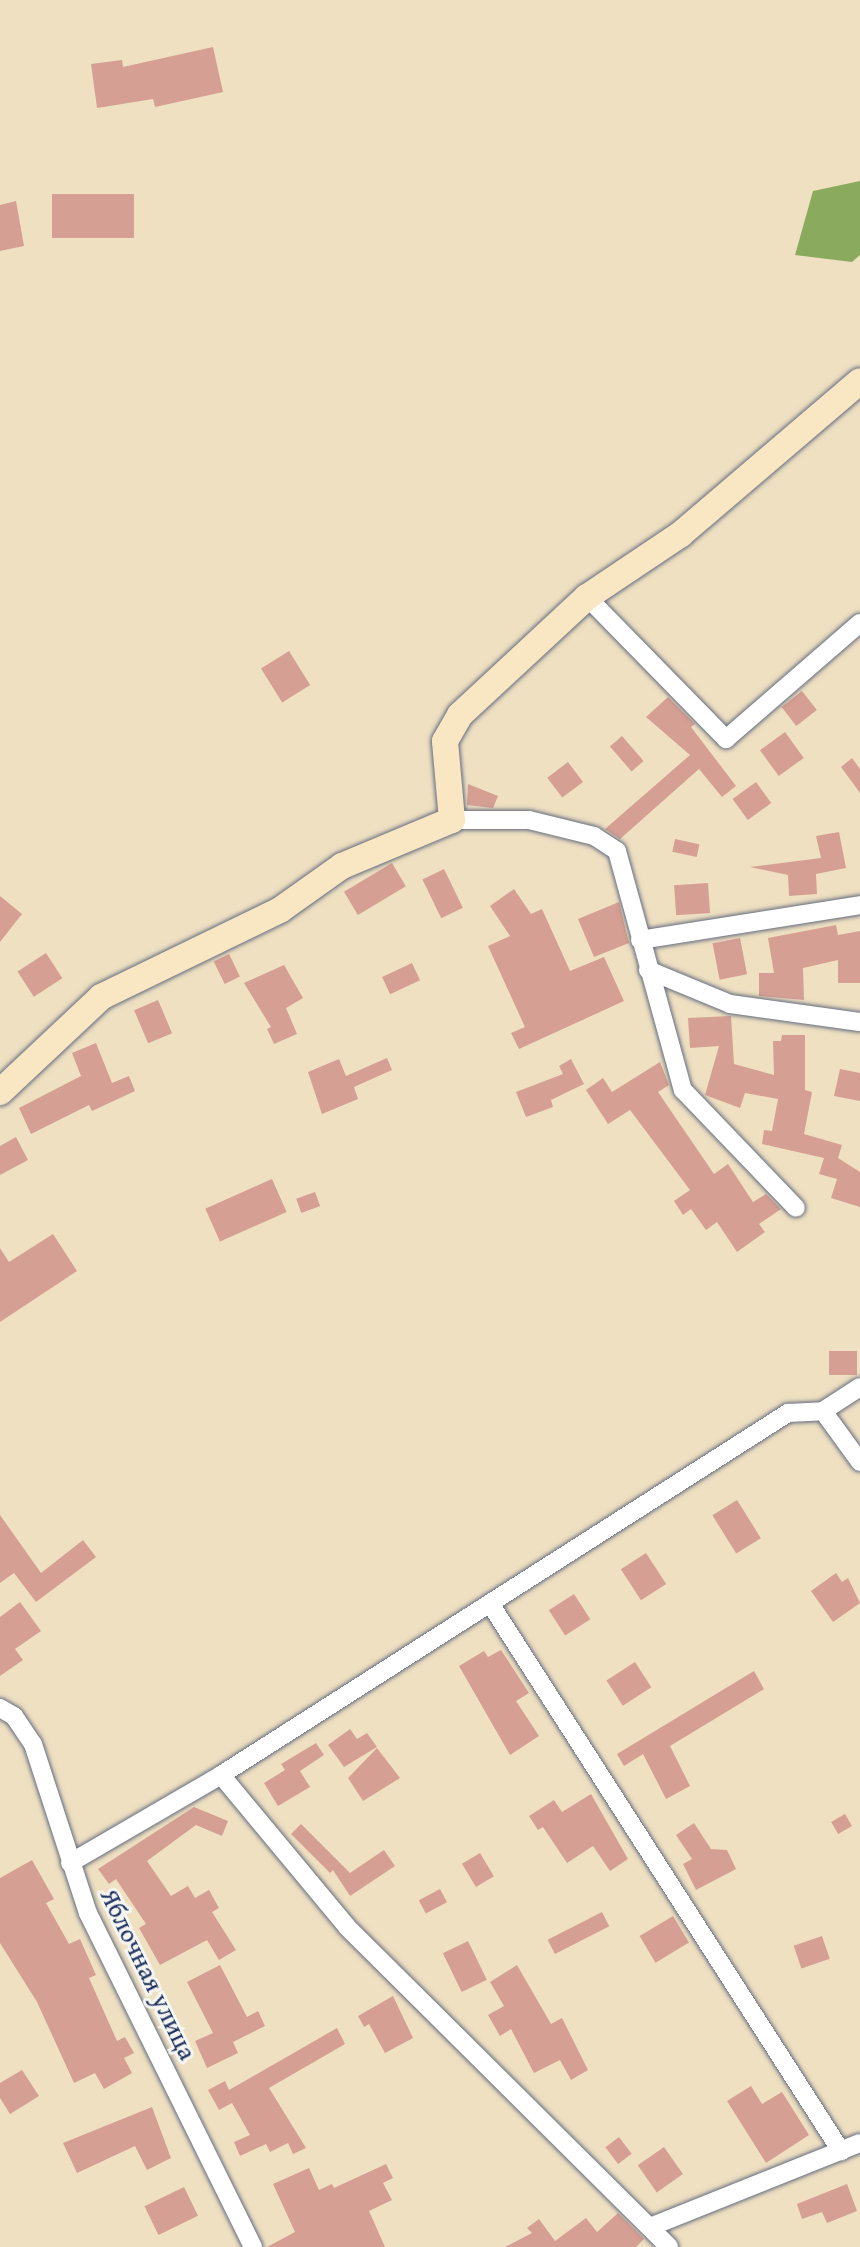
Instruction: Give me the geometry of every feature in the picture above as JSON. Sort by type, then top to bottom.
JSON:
[{"type":"street","points":[[452,820],[445,741],[460,715],[587,597],[681,534],[860,381]]},
{"type":"street","points":[[587,597],[726,739],[860,623]]},
{"type":"street","points":[[0,1092],[101,997],[280,910],[342,866],[452,820],[529,820],[594,836],[617,851],[683,1090],[796,1208]]},
{"type":"street","points":[[640,940],[860,905]]},
{"type":"street","points":[[648,970],[730,1004],[860,1022]]},
{"type":"street","points":[[70,1863],[221,1775],[788,1413],[823,1411],[860,1387]]},
{"type":"street","points":[[823,1411],[860,1462]]},
{"type":"street","points":[[491,1605],[841,2151]]},
{"type":"street","name":"Яблочная улица","points":[[7,1712],[33,1744],[88,1913],[253,2247]]},
{"type":"street","points":[[221,1775],[347,1927],[669,2247]]},
{"type":"street","points":[[650,2227],[860,2143]]},
{"type":"green space","points":[[860,181],[860,255],[852,262],[795,255],[813,191]]},
{"type":"building","points":[[213,47],[223,92],[155,107],[153,99],[97,108],[91,64],[122,60],[123,67]]},
{"type":"building","points":[[52,194],[134,194],[134,238],[52,238]]},
{"type":"building","points":[[16,201],[24,246],[0,251],[0,205]]},
{"type":"building","points":[[289,651],[310,685],[282,702],[261,668]]},
{"type":"building","points":[[802,691],[817,710],[796,726],[782,707]]},
{"type":"building","points":[[668,697],[695,724],[691,727],[736,786],[722,797],[699,769],[620,839],[605,829],[690,755],[646,717]]},
{"type":"building","points":[[785,732],[804,758],[779,776],[760,750]]},
{"type":"building","points":[[622,736],[644,761],[632,771],[610,746]]},
{"type":"building","points":[[852,758],[860,769],[860,793],[841,767]]},
{"type":"building","points":[[568,762],[583,782],[562,798],[547,778]]},
{"type":"building","points":[[756,782],[771,803],[748,820],[733,799]]},
{"type":"building","points":[[468,784],[498,796],[493,808],[467,805]]},
{"type":"building","points":[[839,832],[846,868],[816,874],[817,894],[789,896],[788,875],[750,867],[821,858],[816,836]]},
{"type":"building","points":[[675,839],[699,844],[697,857],[672,852]]},
{"type":"building","points":[[392,863],[406,886],[358,915],[344,892]]},
{"type":"building","points":[[444,869],[463,908],[441,918],[422,880]]},
{"type":"building","points":[[708,883],[710,913],[676,915],[674,885]]},
{"type":"building","points":[[514,889],[531,914],[542,909],[570,971],[604,957],[624,1001],[519,1049],[511,1033],[525,1027],[488,946],[510,936],[490,906]]},
{"type":"building","points":[[0,896],[22,914],[0,942]]},
{"type":"building","points":[[619,902],[629,943],[594,957],[578,919]]},
{"type":"building","points":[[836,925],[838,935],[860,931],[860,983],[838,983],[838,960],[803,968],[804,1000],[759,996],[759,973],[774,973],[768,938]]},
{"type":"building","points":[[740,938],[747,974],[720,980],[713,943]]},
{"type":"building","points":[[46,953],[62,978],[34,997],[17,972]]},
{"type":"building","points":[[229,954],[240,976],[225,984],[214,961]]},
{"type":"building","points":[[412,963],[420,980],[390,994],[382,977]]},
{"type":"building","points":[[284,965],[303,998],[286,1008],[297,1034],[274,1044],[267,1029],[271,1027],[244,983]]},
{"type":"building","points":[[158,1000],[172,1033],[148,1043],[134,1010]]},
{"type":"building","points":[[731,1016],[734,1064],[774,1075],[773,1041],[781,1041],[782,1035],[805,1035],[805,1090],[812,1092],[804,1134],[842,1145],[838,1158],[860,1172],[860,1207],[831,1198],[837,1179],[819,1174],[824,1158],[762,1144],[764,1130],[772,1131],[778,1099],[745,1093],[740,1108],[705,1095],[719,1046],[690,1048],[688,1018]]},
{"type":"building","points":[[96,1043],[112,1083],[129,1076],[135,1091],[92,1111],[89,1105],[31,1134],[19,1108],[81,1076],[72,1053]]},
{"type":"building","points":[[387,1058],[392,1070],[354,1087],[358,1099],[322,1114],[308,1072],[339,1059],[346,1076]]},
{"type":"building","points":[[571,1059],[584,1084],[551,1100],[553,1107],[526,1117],[516,1092],[563,1074],[559,1066]]},
{"type":"building","points":[[660,1062],[669,1085],[658,1092],[714,1174],[728,1164],[753,1202],[766,1194],[781,1209],[759,1224],[765,1232],[737,1252],[717,1222],[706,1230],[691,1209],[683,1215],[674,1201],[690,1190],[630,1110],[608,1124],[586,1090],[603,1078],[612,1092]]},
{"type":"building","points":[[840,1069],[860,1073],[860,1101],[834,1096]]},
{"type":"building","points":[[16,1137],[28,1160],[0,1175],[0,1146]]},
{"type":"building","points":[[272,1179],[287,1212],[220,1242],[205,1209]]},
{"type":"building","points":[[315,1192],[320,1206],[301,1213],[296,1199]]},
{"type":"building","points":[[53,1234],[77,1271],[0,1322],[0,1248],[9,1262]]},
{"type":"building","points":[[829,1351],[857,1351],[857,1375],[829,1375]]},
{"type":"building","points":[[737,1500],[761,1538],[736,1554],[712,1515]]},
{"type":"building","points":[[0,1515],[41,1573],[83,1540],[96,1557],[36,1602],[14,1573],[0,1583]]},
{"type":"building","points":[[646,1553],[666,1584],[641,1600],[621,1569]]},
{"type":"building","points":[[836,1573],[842,1582],[848,1578],[860,1603],[833,1622],[811,1591]]},
{"type":"building","points":[[574,1594],[590,1619],[565,1635],[549,1610]]},
{"type":"building","points":[[20,1602],[41,1631],[15,1649],[23,1660],[0,1676],[0,1617]]},
{"type":"building","points":[[501,1650],[529,1693],[516,1701],[539,1736],[510,1755],[459,1666],[484,1651],[488,1657]]},
{"type":"building","points":[[635,1662],[651,1687],[623,1706],[606,1681]]},
{"type":"building","points":[[754,1671],[764,1689],[670,1746],[690,1786],[666,1799],[643,1754],[624,1766],[617,1754]]},
{"type":"building","points":[[350,1729],[357,1739],[367,1733],[377,1747],[344,1767],[328,1745]]},
{"type":"building","points":[[316,1743],[324,1755],[300,1771],[310,1787],[278,1806],[264,1783],[285,1770],[281,1764]]},
{"type":"building","points":[[377,1748],[400,1778],[363,1801],[348,1778]]},
{"type":"building","points":[[591,1794],[628,1859],[610,1871],[593,1846],[567,1863],[543,1827],[538,1830],[529,1816],[554,1800],[562,1812]]},
{"type":"building","points":[[194,1807],[228,1821],[222,1836],[196,1825],[147,1861],[171,1896],[188,1886],[195,1898],[209,1890],[219,1908],[212,1912],[236,1950],[219,1960],[207,1940],[160,1965],[139,1928],[146,1924],[116,1879],[109,1884],[98,1869]]},
{"type":"building","points":[[845,1814],[852,1826],[838,1834],[831,1822]]},
{"type":"building","points":[[694,1823],[711,1849],[727,1850],[736,1869],[696,1890],[683,1864],[692,1859],[676,1835]]},
{"type":"building","points":[[301,1824],[350,1873],[384,1850],[395,1866],[350,1896],[333,1870],[330,1873],[291,1834]]},
{"type":"building","points":[[480,1853],[494,1876],[476,1887],[462,1864]]},
{"type":"building","points":[[32,1860],[54,1899],[46,1903],[69,1944],[80,1939],[96,1975],[89,1978],[117,2041],[125,2037],[134,2053],[124,2058],[132,2073],[104,2089],[95,2073],[74,2083],[37,2002],[0,1943],[0,1878]]},
{"type":"building","points":[[440,1889],[447,1902],[426,1914],[419,1900]]},
{"type":"building","points":[[602,1912],[609,1926],[555,1954],[548,1940]]},
{"type":"building","points":[[673,1916],[689,1943],[656,1963],[640,1936]]},
{"type":"building","points":[[822,1936],[830,1959],[801,1968],[794,1946]]},
{"type":"building","points":[[468,1941],[487,1980],[462,1992],[443,1953]]},
{"type":"building","points":[[220,1965],[247,2017],[258,2011],[265,2026],[233,2042],[238,2053],[207,2068],[195,2041],[213,2033],[187,1982]]},
{"type":"building","points":[[517,1965],[551,2024],[562,2018],[588,2070],[571,2080],[560,2060],[534,2073],[511,2029],[500,2036],[488,2015],[504,2006],[490,1982]]},
{"type":"building","points":[[393,1996],[413,2038],[385,2053],[369,2024],[364,2027],[358,2016]]},
{"type":"building","points":[[337,2028],[345,2044],[269,2088],[306,2148],[293,2154],[288,2143],[270,2152],[266,2144],[240,2156],[234,2142],[250,2135],[232,2103],[219,2110],[208,2090],[225,2081],[229,2090]]},
{"type":"building","points":[[22,2070],[39,2096],[10,2114],[0,2098],[0,2083]]},
{"type":"building","points":[[751,2086],[762,2104],[782,2092],[809,2135],[766,2163],[727,2101]]},
{"type":"building","points":[[152,2107],[171,2158],[147,2170],[135,2146],[77,2173],[63,2143]]},
{"type":"building","points":[[619,2137],[632,2154],[618,2164],[605,2147]]},
{"type":"building","points":[[664,2147],[683,2174],[657,2192],[638,2165]]},
{"type":"building","points":[[386,2164],[393,2178],[383,2183],[392,2200],[369,2211],[385,2247],[267,2247],[295,2232],[273,2184],[309,2168],[319,2190],[332,2184],[334,2188]]},
{"type":"building","points":[[847,2184],[857,2211],[827,2223],[822,2212],[802,2219],[797,2204]]},
{"type":"building","points":[[184,2187],[198,2216],[158,2235],[144,2206]]},
{"type":"building","points":[[618,2213],[644,2239],[636,2247],[505,2247],[532,2233],[527,2228],[539,2219],[555,2241],[586,2218],[597,2232]]}]
